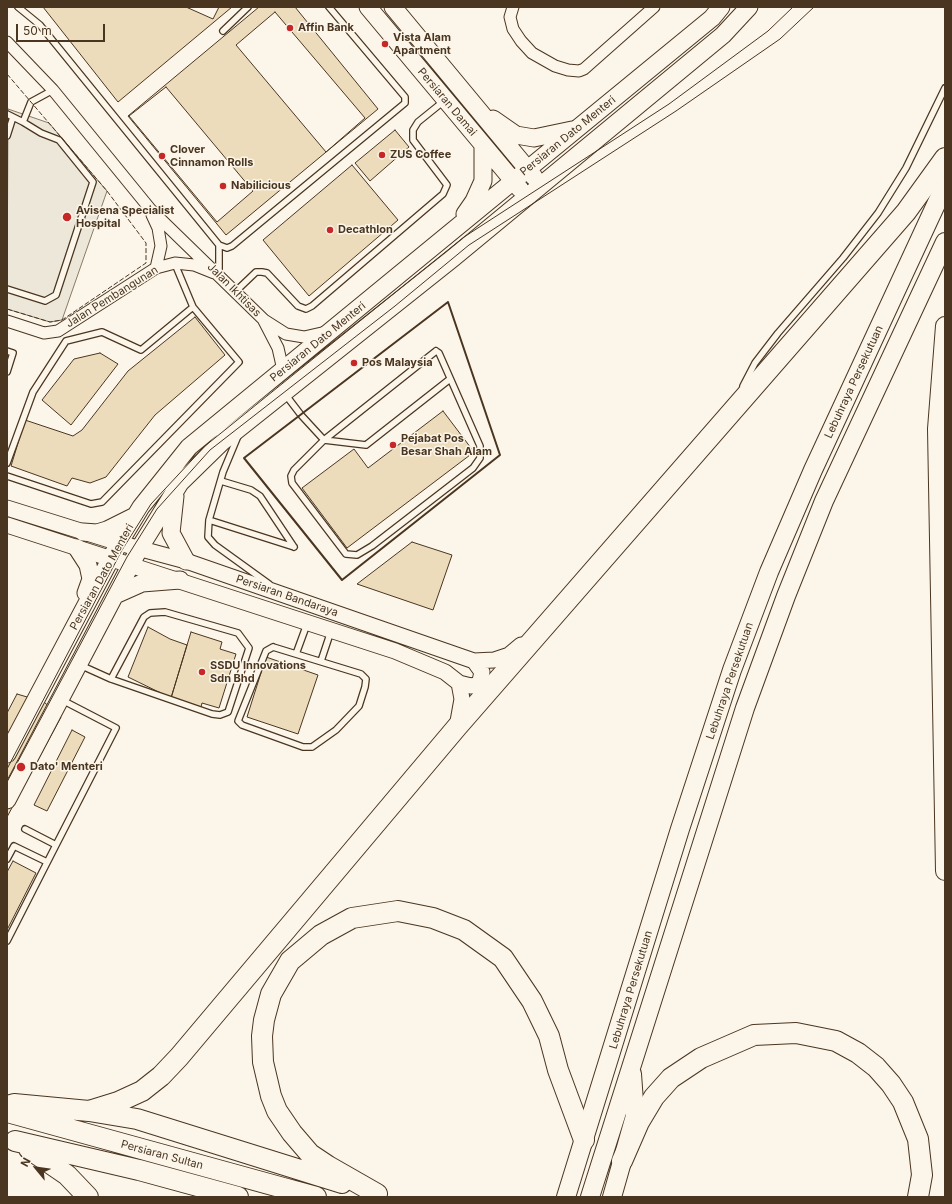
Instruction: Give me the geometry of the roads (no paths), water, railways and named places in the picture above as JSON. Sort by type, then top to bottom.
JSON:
[{"type":"highway","points":[[89,1111],[118,1102],[142,1091],[161,1076],[457,727],[725,422],[906,212],[945,158]]},
{"type":"highway","name":"Lebuhraya Persekutuan","points":[[566,1197],[680,829],[732,670],[769,572],[813,470],[945,185]]},
{"type":"highway","name":"Lebuhraya Persekutuan","points":[[590,1197],[631,1064],[708,831],[746,708],[786,596],[824,501],[945,242]]},
{"type":"highway","points":[[945,326],[937,429],[945,871]]},
{"type":"highway","points":[[383,1195],[328,1166],[306,1149],[277,1111],[270,1096],[263,1062],[262,1036],[264,1020],[271,994],[290,961],[321,935],[352,918],[398,911],[432,918],[464,930],[503,958],[532,1001],[549,1036],[558,1070],[584,1140]]},
{"type":"highway","points":[[622,1161],[639,1122],[654,1097],[671,1078],[701,1058],[754,1035],[796,1033],[836,1041],[858,1053],[876,1067],[891,1084],[903,1102],[918,1139],[922,1175],[918,1197]]},
{"type":"highway","points":[[612,1197],[635,1116],[631,1064]]},
{"type":"highway","points":[[7,1106],[14,1104],[89,1111],[137,1119],[383,1195]]},
{"type":"highway","name":"Persiaran Sultan","points":[[7,1112],[316,1197]]},
{"type":"highway","points":[[11,1140],[67,1175],[88,1197]]},
{"type":"highway","name":"Persiaran Sultan","points":[[11,1140],[139,1170],[238,1197]]},
{"type":"highway","points":[[139,1170],[195,1197]]},
{"type":"main road","name":"Persiaran Damai","points":[[368,7],[527,197]]},
{"type":"main road","name":"Persiaran Damai","points":[[393,7],[472,104],[541,185]]},
{"type":"main road","name":"Persiaran Dato Menteri","points":[[7,754],[119,543],[136,515],[189,447],[208,430],[332,331],[454,228],[712,18],[721,7]]},
{"type":"main road","name":"Persiaran Dato Menteri","points":[[7,800],[139,549],[180,483],[223,441],[453,258],[723,35],[749,7]]},
{"type":"main road","points":[[472,104],[516,135],[534,138],[577,129]]},
{"type":"main road","points":[[454,228],[474,201],[483,180],[483,145]]},
{"type":"main road","points":[[176,490],[171,533],[186,561]]},
{"type":"main road","name":"Persiaran Bandaraya","points":[[7,508],[139,549],[186,561],[474,661],[494,660],[509,655],[554,615]]},
{"type":"main road","points":[[83,532],[97,533],[107,530],[136,515]]},
{"type":"main road","name":"Persiaran Bandaraya","points":[[7,525],[130,566],[180,580],[395,652],[445,672],[459,683]]},
{"type":"main road","points":[[76,624],[91,579],[88,565],[77,548]]},
{"type":"main road","points":[[115,595],[142,583],[180,580]]},
{"type":"main road","points":[[457,727],[462,699],[459,683],[471,686],[476,685],[480,681],[482,672],[474,661]]},
{"type":"street","points":[[513,7],[510,17],[513,29],[521,42],[532,53],[556,66],[568,70],[584,69],[654,7]]},
{"type":"street","name":"Jalan Ikhtisas","points":[[7,42],[52,90],[151,210],[264,320],[286,334],[304,337],[332,331]]},
{"type":"street","name":"Jalan Ikhtisas","points":[[151,210],[158,228],[161,246],[156,268]]},
{"type":"street","name":"Jalan Pembangunan","points":[[7,321],[44,333],[58,331],[156,268],[175,263],[194,265],[218,274]]},
{"type":"street","points":[[264,320],[278,348],[283,370]]},
{"type":"lane","points":[[18,7],[40,24],[219,245],[223,247],[232,246],[405,103],[405,97],[330,7]]},
{"type":"lane","points":[[223,31],[248,7]]},
{"type":"lane","points":[[725,422],[755,363],[778,333],[843,258],[878,213],[906,168],[945,88]]},
{"type":"lane","points":[[23,122],[31,102],[52,90]]},
{"type":"lane","points":[[235,292],[256,272],[267,273],[298,306],[306,309],[312,306],[443,194],[447,185],[413,140],[413,130],[418,122],[446,100]]},
{"type":"lane","points":[[7,136],[10,116],[41,133],[59,140],[93,182],[56,294],[45,301],[7,289]]},
{"type":"lane","points":[[218,274],[219,245]]},
{"type":"lane","points":[[7,476],[91,504],[102,502],[239,362],[193,307],[175,263]]},
{"type":"lane","points":[[7,463],[33,392],[66,341],[102,332],[141,350],[193,307]]},
{"type":"lane","points":[[7,351],[13,353],[7,372]]},
{"type":"lane","points":[[436,352],[438,353],[480,446],[481,453],[477,464],[372,546],[357,555],[346,554],[342,550],[292,484],[291,476],[294,470],[324,440],[436,352]]},
{"type":"lane","points":[[284,393],[301,415],[324,440],[366,445],[450,379]]},
{"type":"lane","points":[[242,427],[221,481],[209,520],[208,537],[215,545],[285,595]]},
{"type":"lane","points":[[209,520],[294,547],[260,496],[251,490],[221,481]]},
{"type":"lane","points":[[78,664],[111,679],[212,714],[220,715],[228,712],[249,648],[238,633],[165,612],[150,613],[144,617],[111,679]]},
{"type":"lane","points":[[296,654],[307,622]]},
{"type":"lane","points":[[321,661],[332,630]]},
{"type":"lane","points":[[273,647],[321,661],[361,674],[366,679],[359,706],[336,730],[312,747],[303,747],[242,725],[238,721],[266,651],[273,647]]},
{"type":"lane","points":[[7,941],[116,728],[60,699]]},
{"type":"lane","points":[[25,829],[56,845]]},
{"type":"lane","points":[[7,859],[14,846],[47,862]]},
{"type":"tram line","points":[[7,769],[122,550],[151,504],[205,446],[464,237],[669,104],[768,31],[793,7]]},
{"type":"tram line","points":[[7,782],[127,557],[157,509],[210,450],[395,306],[469,245],[676,111],[780,39],[814,7]]},
{"type":"place","name":"Affin Bank","points":[[290,28]]},
{"type":"place","name":"Vista Alam Apartment","points":[[385,44]]},
{"type":"place","name":"ZUS Coffee","points":[[382,155]]},
{"type":"place","name":"Clover Cinnamon Rolls","points":[[162,156]]},
{"type":"place","name":"Nabilicious","points":[[223,186]]},
{"type":"place","name":"Avisena Specialist Hospital","points":[[67,217]]},
{"type":"place","name":"Decathlon","points":[[330,230]]},
{"type":"place","name":"Pos Malaysia","points":[[354,363]]},
{"type":"place","name":"Pejabat Pos Besar Shah Alam","points":[[393,445]]},
{"type":"place","name":"SSDU Innovations Sdn Bhd","points":[[202,672]]},
{"type":"place","name":"Dato' Menteri","points":[[21,767]]}]
